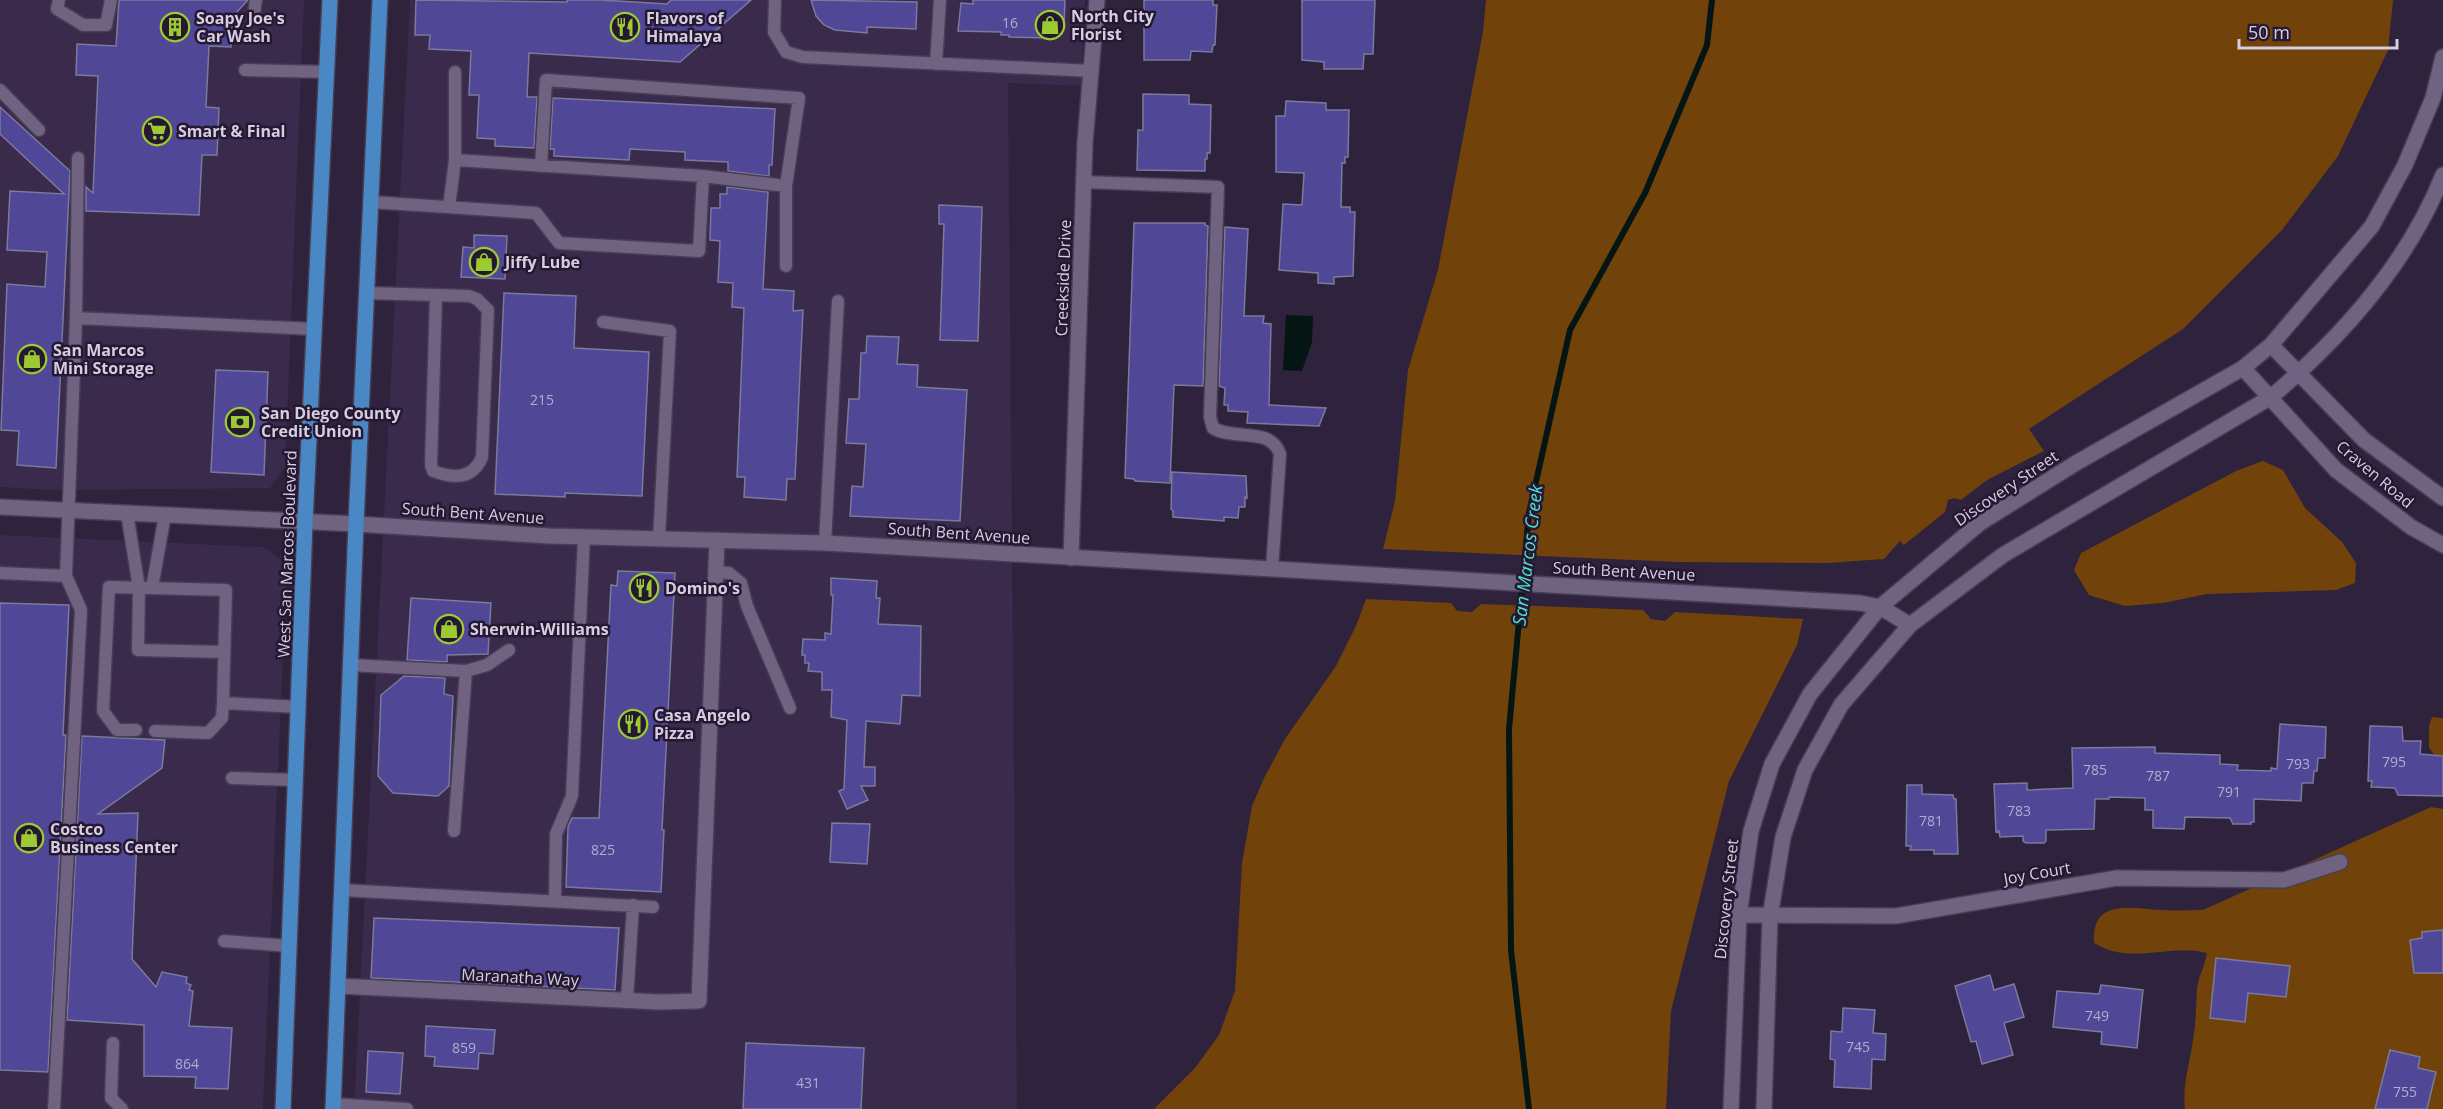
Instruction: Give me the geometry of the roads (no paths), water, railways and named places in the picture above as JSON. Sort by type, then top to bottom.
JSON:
[{"type":"main road","name":"West San Marcos Boulevard","points":[[283,1109],[305,522],[330,0]]},
{"type":"main road","points":[[333,1106],[356,524],[381,0]]},
{"type":"street","name":"Creekside Drive","points":[[1071,558],[1084,182],[1097,0]]},
{"type":"street","name":"Discovery Street","points":[[1731,1109],[1739,915],[1750,831],[1772,764],[1810,694],[1880,607],[1980,523],[2076,463],[2243,368],[2271,345],[2373,226],[2410,154],[2433,98],[2443,57]]},
{"type":"street","points":[[1764,1109],[1770,917],[1784,837],[1805,770],[1841,705],[1910,625],[2003,555],[2271,397],[2299,374],[2354,318],[2406,247],[2443,175]]},
{"type":"street","name":"Craven Road","points":[[2271,345],[2364,440],[2443,498]]},
{"type":"street","name":"Craven Road","points":[[2243,368],[2336,470],[2411,527],[2443,545]]},
{"type":"street","name":"South Bent Avenue","points":[[0,507],[584,537],[825,543],[1811,600],[1880,607],[1910,625]]},
{"type":"street","points":[[716,572],[717,540]]},
{"type":"street","name":"Maranatha Way","points":[[339,986],[627,1000],[699,1001],[716,572]]},
{"type":"street","name":"Joy Court","points":[[1739,915],[1770,917],[1896,916],[2117,878],[2284,880],[2340,862]]},
{"type":"lane","points":[[59,0],[57,9],[83,25],[106,25],[111,0]]},
{"type":"lane","points":[[254,13],[256,0]]},
{"type":"lane","points":[[775,0],[774,32],[786,52],[803,57],[1092,71]]},
{"type":"lane","points":[[936,64],[940,0]]},
{"type":"lane","points":[[245,70],[327,72]]},
{"type":"lane","points":[[449,207],[455,160],[454,72]]},
{"type":"lane","points":[[541,166],[546,80],[799,98],[786,186],[786,266]]},
{"type":"lane","points":[[0,90],[39,130]]},
{"type":"lane","points":[[54,1109],[81,610],[66,576],[76,318],[78,158]]},
{"type":"lane","points":[[455,160],[703,176],[786,186]]},
{"type":"lane","points":[[371,202],[536,213],[559,243],[699,251],[703,176]]},
{"type":"lane","points":[[1084,182],[1218,187],[1210,417],[1213,428],[1222,433],[1258,436],[1270,439],[1277,445],[1280,454],[1272,569]]},
{"type":"lane","points":[[367,293],[436,295],[469,296],[477,299],[488,310],[482,457],[478,467],[471,473],[460,476],[433,471],[431,465],[436,295]]},
{"type":"lane","points":[[825,543],[838,301]]},
{"type":"lane","points":[[76,318],[315,329]]},
{"type":"lane","points":[[603,322],[670,331],[659,539]]},
{"type":"lane","points":[[127,513],[145,588]]},
{"type":"lane","points":[[165,515],[145,588],[138,650],[224,652]]},
{"type":"lane","points":[[555,900],[556,834],[572,796],[584,537]]},
{"type":"lane","points":[[716,572],[729,573],[741,583],[747,606],[790,708]]},
{"type":"lane","points":[[0,573],[66,576]]},
{"type":"lane","points":[[136,730],[117,729],[103,711],[109,586],[226,590],[222,718],[208,733],[155,731]]},
{"type":"lane","points":[[351,665],[466,671],[487,665],[509,650]]},
{"type":"lane","points":[[454,831],[466,671]]},
{"type":"lane","points":[[223,703],[298,707]]},
{"type":"lane","points":[[232,778],[296,780]]},
{"type":"lane","points":[[342,890],[653,907]]},
{"type":"lane","points":[[627,1000],[633,905]]},
{"type":"lane","points":[[224,941],[289,946]]},
{"type":"lane","points":[[113,1042],[111,1098],[122,1109]]},
{"type":"lane","points":[[333,1106],[407,1109]]},
{"type":"waterway","name":"San Marcos Creek","points":[[1529,1109],[1511,950],[1509,729],[1529,513],[1570,330],[1645,193],[1707,45],[1712,0]]},
{"type":"place","name":"North City Florist","points":[[1050,25]]},
{"type":"place","name":"Soapy Joe's Car Wash","points":[[175,27]]},
{"type":"place","name":"Flavors of Himalaya","points":[[625,27]]},
{"type":"place","name":"Smart & Final","points":[[157,131]]},
{"type":"place","name":"Jiffy Lube","points":[[484,262]]},
{"type":"place","name":"San Marcos Mini Storage","points":[[32,359]]},
{"type":"place","name":"San Diego County Credit Union","points":[[240,422]]},
{"type":"place","name":"Domino's","points":[[644,588]]},
{"type":"place","name":"Sherwin-Williams","points":[[449,629]]},
{"type":"place","name":"Casa Angelo Pizza","points":[[633,724]]},
{"type":"place","name":"Costco Business Center","points":[[29,838]]}]
